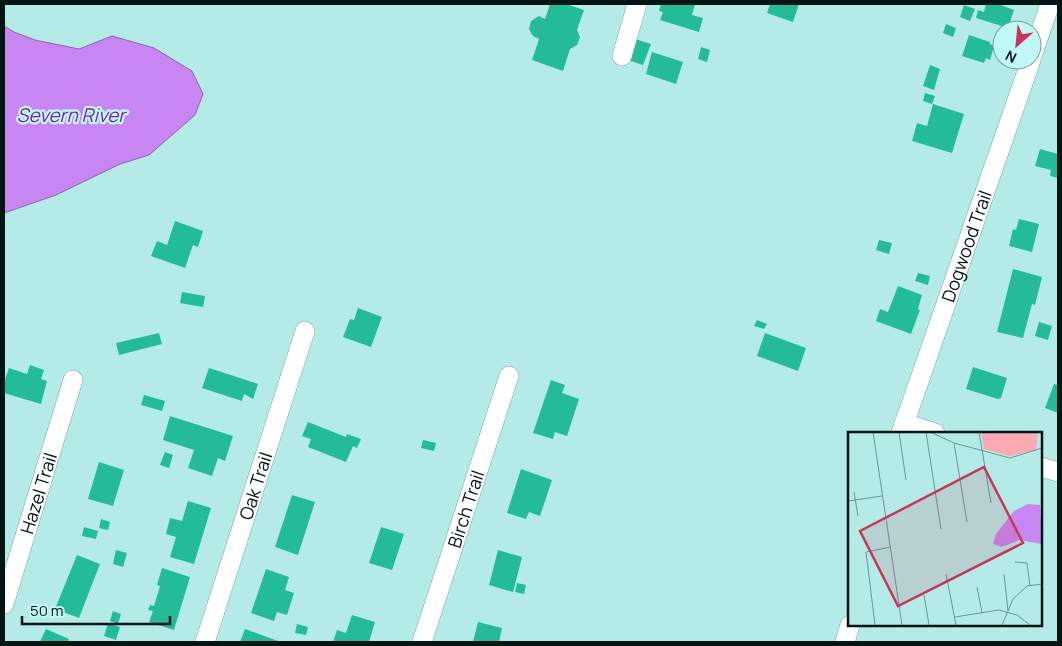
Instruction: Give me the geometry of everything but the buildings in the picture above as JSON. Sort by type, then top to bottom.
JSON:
[{"type":"street","points":[[622,56],[637,4]]},
{"type":"street","points":[[1042,27],[1050,4]]},
{"type":"street","name":"Dogwood Trail","points":[[903,428],[1028,70]]},
{"type":"street","name":"Oak Trail","points":[[205,642],[305,331]]},
{"type":"street","name":"Birch Trail","points":[[422,642],[509,376]]},
{"type":"street","name":"Hazel Trail","points":[[4,604],[73,380]]},
{"type":"street","points":[[903,428],[925,432]]},
{"type":"street","points":[[1042,467],[1058,472]]},
{"type":"street","points":[[845,642],[850,626]]},
{"type":"water","name":"Severn River","points":[[4,26],[35,40],[79,49],[112,36],[154,48],[192,71],[203,94],[195,115],[149,155],[120,164],[56,195],[4,213]]}]
